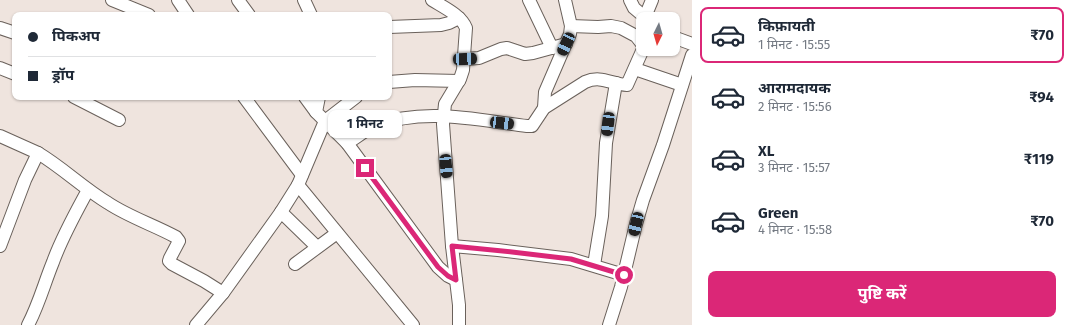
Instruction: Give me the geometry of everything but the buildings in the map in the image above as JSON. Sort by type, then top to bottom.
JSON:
[{"type":"street","points":[[114,0],[142,12]]},
{"type":"street","points":[[178,0],[186,12]]},
{"type":"street","points":[[238,0],[247,12]]},
{"type":"street","points":[[304,0],[310,12]]},
{"type":"street","points":[[432,0],[460,18],[464,22],[466,28],[465,59],[463,70],[459,81],[446,104],[443,115],[452,246],[459,305],[459,325]]},
{"type":"street","points":[[529,0],[552,48]]},
{"type":"street","points":[[544,108],[545,92],[570,34],[565,0]]},
{"type":"street","points":[[630,0],[634,8],[639,12]]},
{"type":"street","points":[[648,12],[652,0]]},
{"type":"street","points":[[392,27],[441,25],[460,18]]},
{"type":"street","points":[[570,26],[611,26],[621,28],[636,36]]},
{"type":"street","points":[[0,28],[12,32]]},
{"type":"street","points":[[680,40],[692,44]]},
{"type":"street","points":[[465,59],[479,58],[507,48],[525,54],[533,54],[566,44]]},
{"type":"street","points":[[609,325],[624,275],[641,206],[686,81],[692,55]]},
{"type":"street","points":[[347,143],[374,126],[418,116],[443,115],[532,126],[544,108],[568,92],[592,79],[627,85],[640,56]]},
{"type":"street","points":[[0,68],[12,73]]},
{"type":"street","points":[[635,69],[686,81]]},
{"type":"street","points":[[392,82],[415,80],[459,81]]},
{"type":"street","points":[[594,265],[602,216],[606,143],[616,83]]},
{"type":"street","points":[[80,100],[119,120]]},
{"type":"street","points":[[246,100],[337,233],[413,325]]},
{"type":"street","points":[[307,100],[321,117],[347,143],[438,267],[448,276],[456,280]]},
{"type":"street","points":[[196,325],[223,293],[281,212],[300,180],[321,117],[319,100]]},
{"type":"street","points":[[321,117],[351,100]]},
{"type":"street","points":[[0,136],[38,153],[109,204],[176,236],[179,241],[178,245],[169,261],[223,293]]},
{"type":"street","points":[[0,246],[25,180],[38,153]]},
{"type":"street","points":[[28,325],[41,298],[70,221],[88,190]]},
{"type":"street","points":[[281,212],[318,247]]},
{"type":"street","points":[[295,264],[337,233]]},
{"type":"street","points":[[452,246],[571,259],[624,275]]},
{"type":"route","points":[[365,168],[438,267],[448,276],[456,280],[452,246],[571,259],[624,275]]}]
